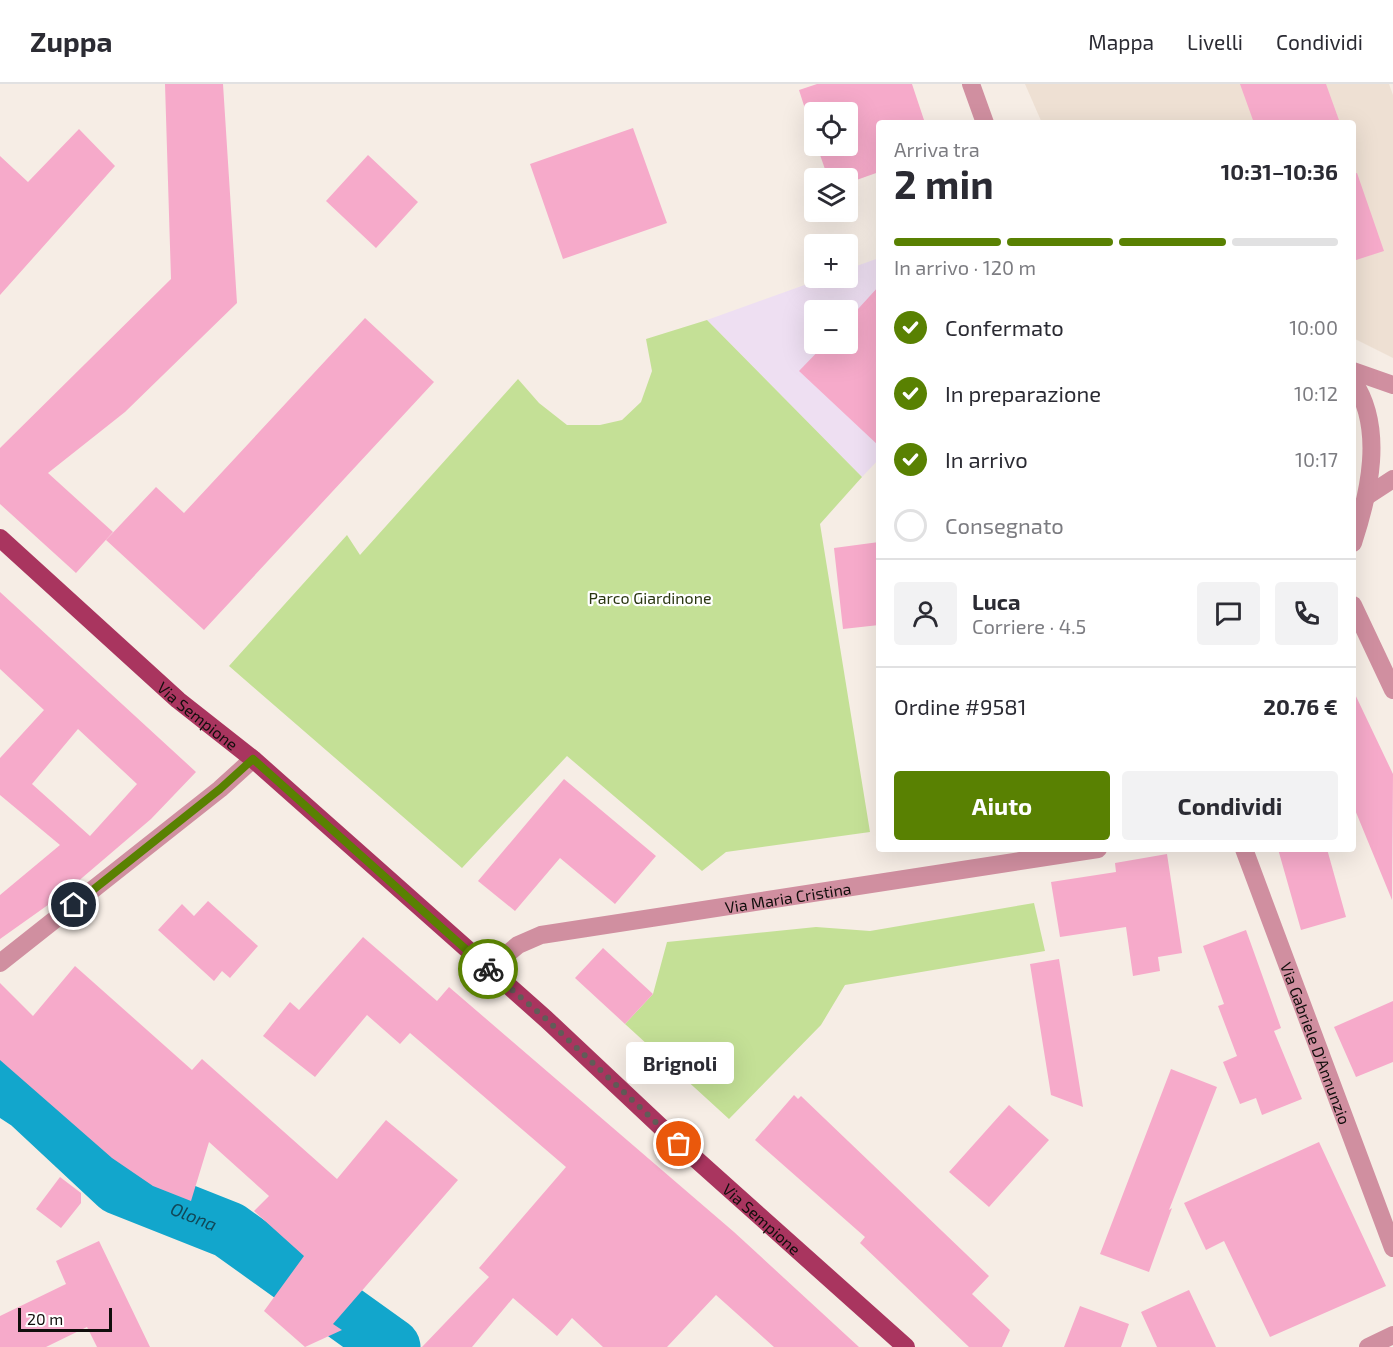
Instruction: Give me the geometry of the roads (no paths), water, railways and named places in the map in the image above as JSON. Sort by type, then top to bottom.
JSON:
[{"type":"main road","name":"Via Sempione","points":[[0,538],[178,700],[253,759],[488,970],[546,1019],[679,1144],[906,1347]]},
{"type":"street","points":[[971,84],[984,120]]},
{"type":"street","points":[[1356,371],[1393,385]]},
{"type":"street","points":[[1356,385],[1361,392],[1372,455],[1367,496],[1356,533]]},
{"type":"street","points":[[1367,496],[1393,479]]},
{"type":"street","points":[[1356,611],[1393,690]]},
{"type":"street","points":[[0,963],[220,789],[253,759]]},
{"type":"street","name":"Via Maria Cristina","points":[[488,970],[518,945],[541,935],[1079,852]]},
{"type":"street","name":"Via Gabriele D'Annunzio","points":[[1246,852],[1391,1240]]},
{"type":"street","points":[[1368,1347],[1393,1335]]},
{"type":"waterway","name":"Olona","points":[[0,1084],[29,1103],[118,1186],[229,1230],[392,1347]]},
{"type":"place","name":"Brignoli","points":[[679,1144]]},
{"type":"park label","name":"Parco Giardinone","points":[[650,597]]}]
